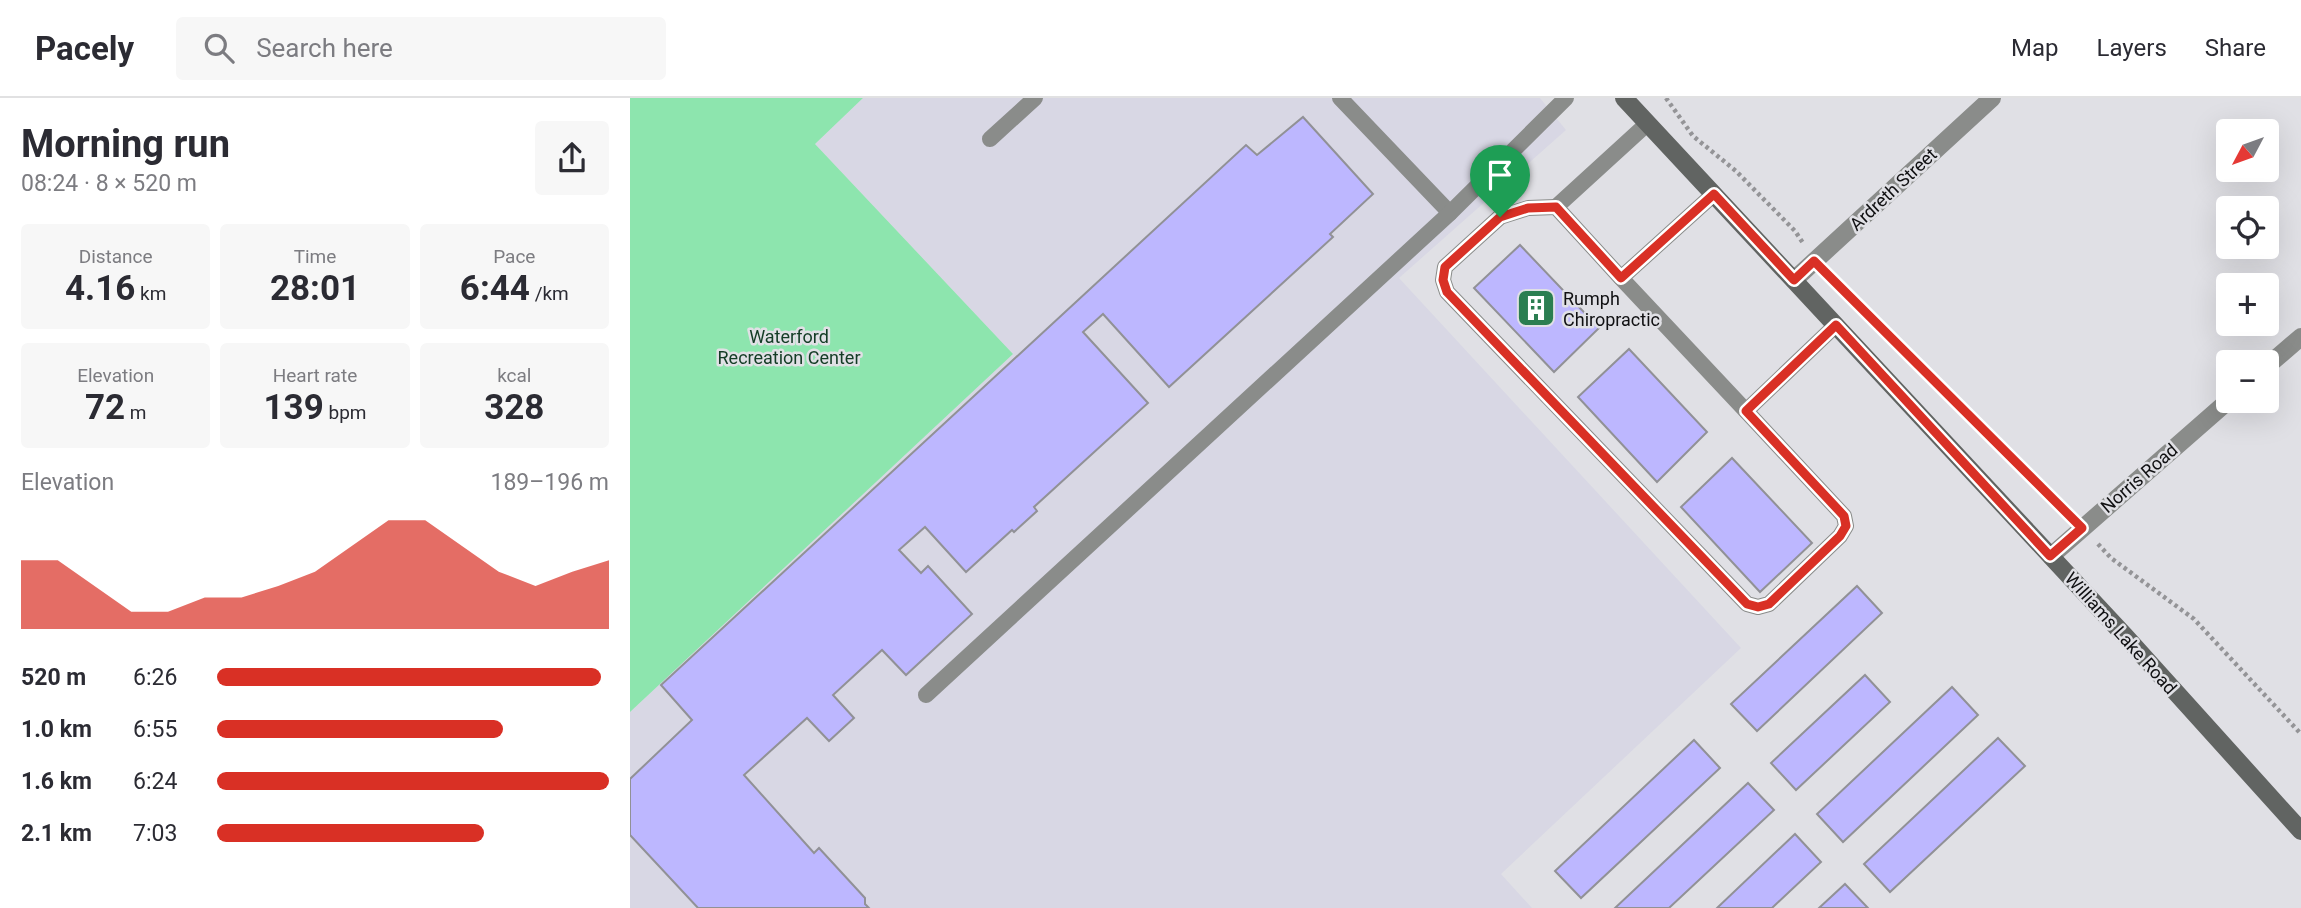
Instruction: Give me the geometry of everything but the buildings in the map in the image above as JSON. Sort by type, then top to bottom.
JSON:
[{"type":"main road","name":"Williams Lake Road","points":[[1625,98],[2301,831]]},
{"type":"street","name":"Ardreth Street","points":[[1794,280],[1992,98]]},
{"type":"street","points":[[2279,356],[2301,337]]},
{"type":"street","name":"Norris Road","points":[[2050,556],[2216,411]]},
{"type":"lane","points":[[990,139],[1035,98]]},
{"type":"lane","points":[[1340,98],[1450,213]]},
{"type":"lane","points":[[926,695],[1450,213],[1566,98]]},
{"type":"lane","points":[[1556,207],[1844,516],[1846,526],[1840,536],[1769,604],[1758,607],[1747,604],[1447,292],[1443,280],[1445,267],[1500,217],[1528,208],[1556,207],[1648,123]]},
{"type":"lane","points":[[1621,278],[1714,194]]},
{"type":"lane","points":[[1746,411],[1836,325]]},
{"type":"path","points":[[1666,98],[1693,136],[1736,171],[1795,231],[1814,261],[2111,558],[2194,619],[2301,734]]},
{"type":"shaded area","points":[[863,98],[1540,98],[1566,130],[1399,278],[1741,648],[1501,874],[1532,908],[630,908],[630,712],[1013,354],[815,144]]},
{"type":"green space","name":"Waterford Recreation Center","points":[[630,98],[863,98],[815,144],[1013,354],[630,712]]},
{"type":"place","name":"Rumph Chiropractic","points":[[1536,308]]},
{"type":"route","points":[[1714,194],[1794,280],[1814,261],[2082,528],[2050,556],[1836,325],[1746,411],[1844,516],[1846,526],[1840,536],[1769,604],[1758,607],[1747,604],[1447,292],[1443,280],[1445,267],[1500,217],[1528,208],[1556,207],[1621,278],[1714,194]]}]
